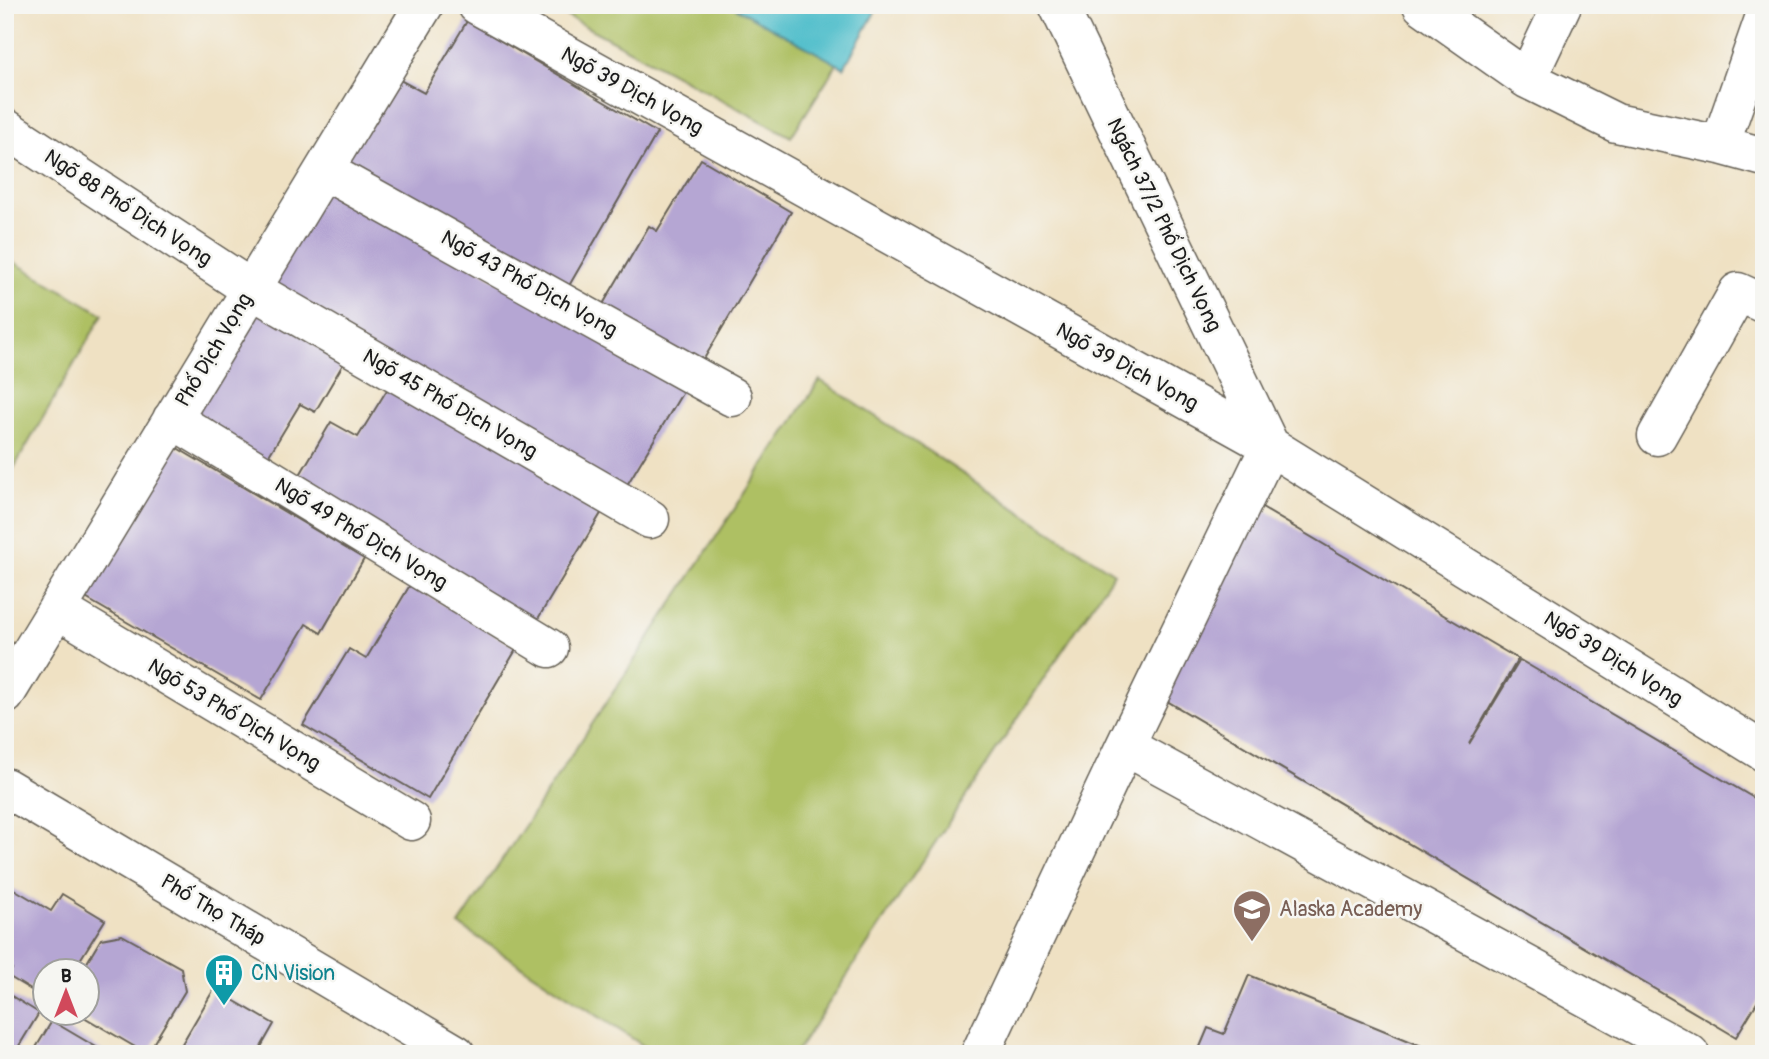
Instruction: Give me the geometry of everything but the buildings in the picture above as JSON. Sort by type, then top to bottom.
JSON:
[{"type":"street","name":"Phố Dịch Vọng","points":[[5,695],[424,5]]},
{"type":"street","name":"Ngõ 39 Dịch Vọng","points":[[477,5],[1270,446],[1764,752]]},
{"type":"street","name":"Ngách 37/2 Phố Dịch Vọng","points":[[1058,5],[1270,446]]},
{"type":"street","points":[[1422,5],[1527,79],[1616,123],[1764,157]]},
{"type":"street","points":[[1527,79],[1562,5]]},
{"type":"street","points":[[1720,145],[1764,19]]},
{"type":"street","name":"Ngõ 88 Phố Dịch Vọng","points":[[5,128],[251,289]]},
{"type":"street","name":"Ngõ 43 Phố Dịch Vọng","points":[[325,171],[732,397]]},
{"type":"street","name":"Ngõ 45 Phố Dịch Vọng","points":[[251,289],[650,519]]},
{"type":"street","points":[[1657,436],[1738,292],[1764,303]]},
{"type":"street","name":"Ngõ 49 Phố Dịch Vọng","points":[[172,419],[550,648]]},
{"type":"street","points":[[980,1054],[1270,446]]},
{"type":"street","name":"Ngõ 53 Phố Dịch Vọng","points":[[57,609],[411,821]]},
{"type":"street","points":[[1125,746],[1690,1054]]},
{"type":"street","name":"Phố Thọ Tháp","points":[[5,787],[456,1054]]},
{"type":"green space","points":[[546,5],[874,5],[791,137]]},
{"type":"green space","points":[[5,257],[103,314],[8,478],[5,477]]},
{"type":"green space","points":[[820,380],[1114,573],[795,1054],[656,1054],[459,925]]},
{"type":"water","points":[[730,5],[879,5],[844,68]]},
{"type":"place","name":"Alaska Academy","points":[[1252,943]]},
{"type":"place","name":"CN Vision","points":[[224,1007]]}]
